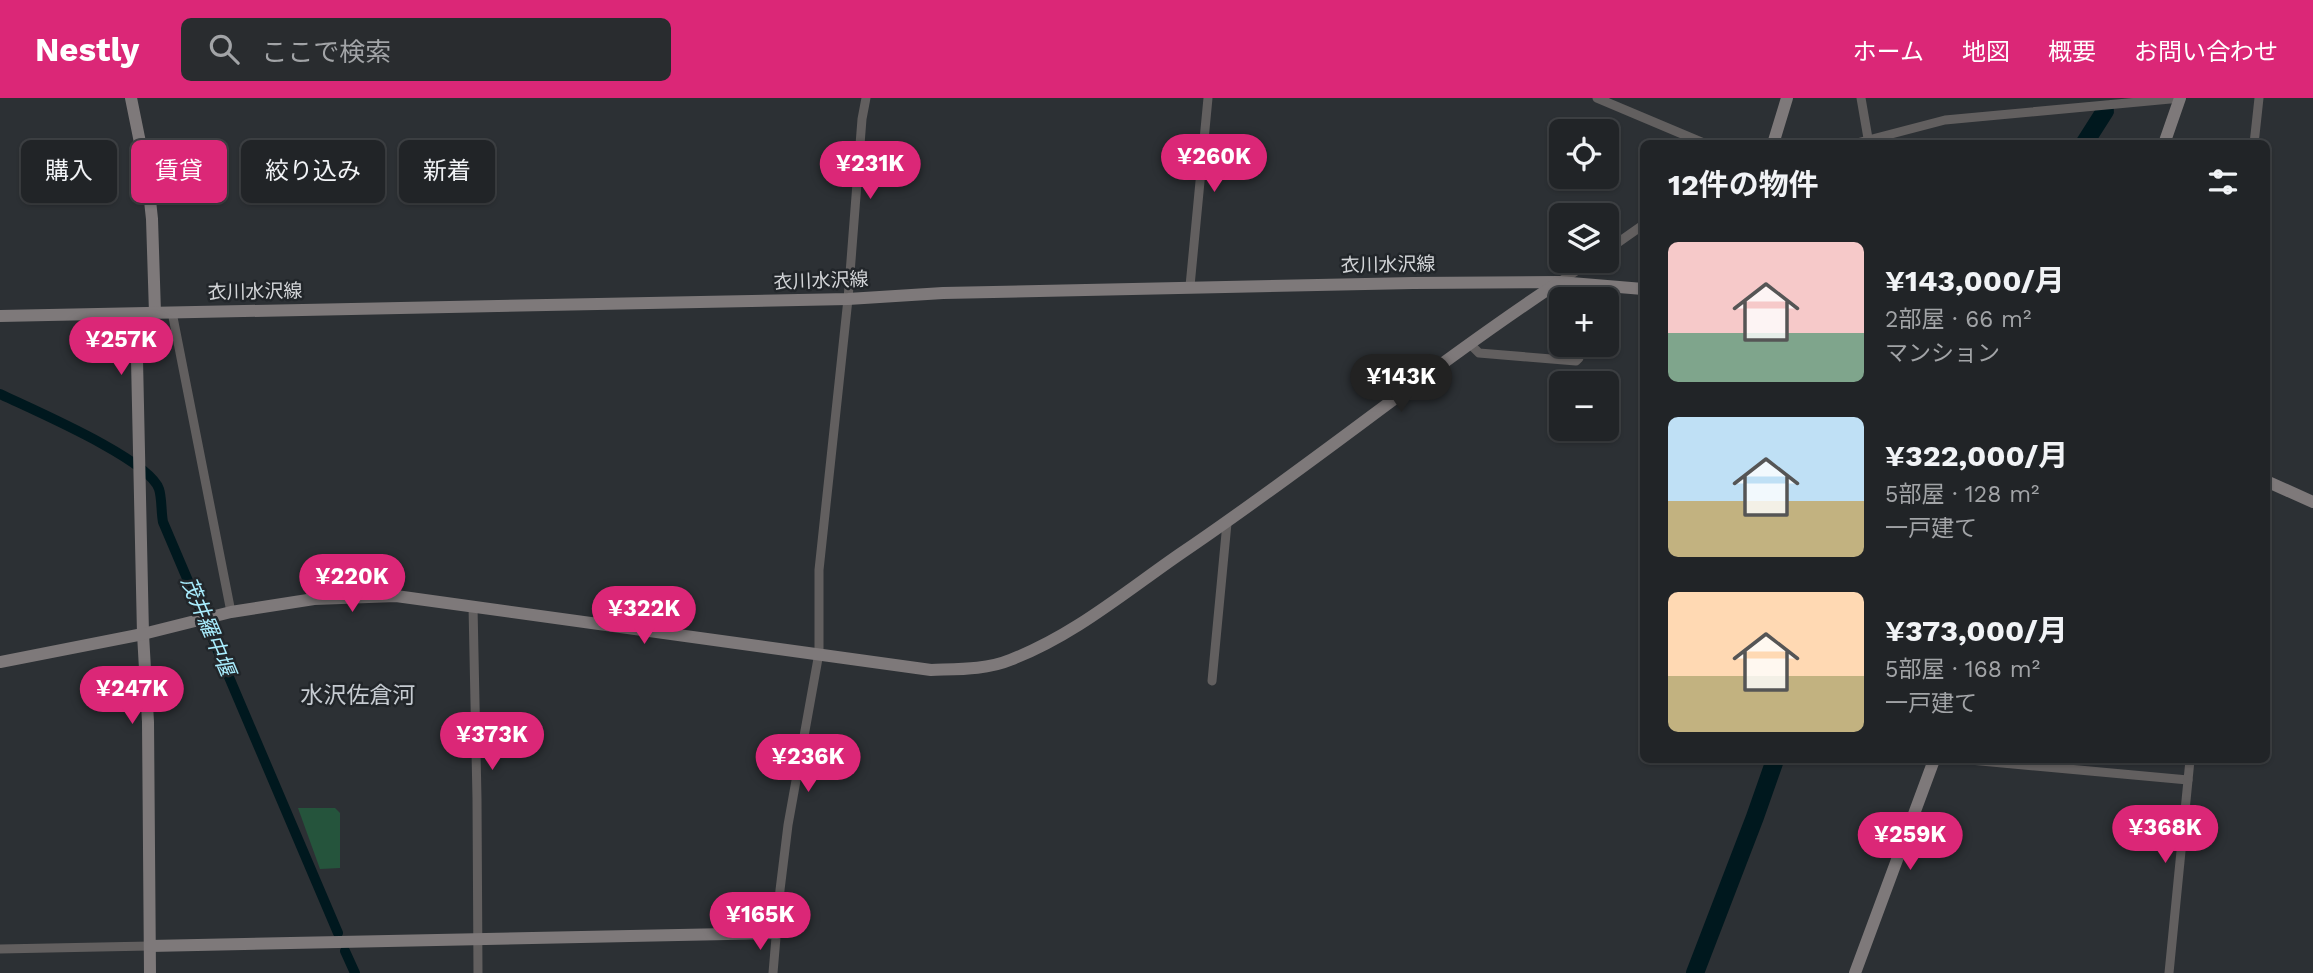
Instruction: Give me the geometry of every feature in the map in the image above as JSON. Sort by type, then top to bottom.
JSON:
[{"type":"street","points":[[131,98],[149,194],[155,313]]},
{"type":"street","points":[[773,973],[788,825],[819,653],[818,570],[848,299],[862,119],[866,98]]},
{"type":"street","points":[[1190,286],[1208,98]]},
{"type":"street","points":[[1597,98],[1697,140]]},
{"type":"street","points":[[1774,140],[1787,98]]},
{"type":"street","points":[[1861,98],[1868,140]]},
{"type":"street","points":[[1872,140],[1945,120],[2181,98],[2165,140]]},
{"type":"street","points":[[2254,140],[2259,98]]},
{"type":"street","points":[[1619,242],[1640,228]]},
{"type":"street","points":[[0,662],[143,634],[231,612],[314,599],[396,596],[931,670],[968,668],[1008,661],[1079,626],[1227,523],[1469,343],[1573,273]]},
{"type":"street","name":"衣川水沢線","points":[[0,316],[848,299],[943,293],[1190,286],[1559,282],[1572,287]]},
{"type":"street","name":"衣川水沢線","points":[[1619,291],[1640,289]]},
{"type":"street","points":[[172,312],[231,612]]},
{"type":"street","points":[[136,314],[143,634],[148,722],[150,973]]},
{"type":"street","points":[[1469,343],[1479,353],[1576,361],[1579,357]]},
{"type":"street","points":[[2270,483],[2313,502]]},
{"type":"street","points":[[1212,681],[1227,523]]},
{"type":"street","points":[[473,606],[478,799],[478,973]]},
{"type":"street","points":[[1855,973],[1933,763]]},
{"type":"street","points":[[2003,763],[2188,780]]},
{"type":"street","points":[[2169,973],[2190,763]]},
{"type":"street","points":[[0,949],[777,933]]},
{"type":"green space","points":[[298,808],[335,808],[340,813],[340,868],[320,869]]},
{"type":"waterway","points":[[2087,140],[2105,111]]},
{"type":"waterway","name":"茂井羅中堰","points":[[0,394],[112,450],[151,477],[159,489],[163,522],[338,933]]},
{"type":"waterway","points":[[1695,973],[1774,763]]},
{"type":"waterway","name":"茂井羅中堰","points":[[345,951],[355,973]]},
{"type":"district","name":"水沢佐倉河","points":[[358,695]]}]
